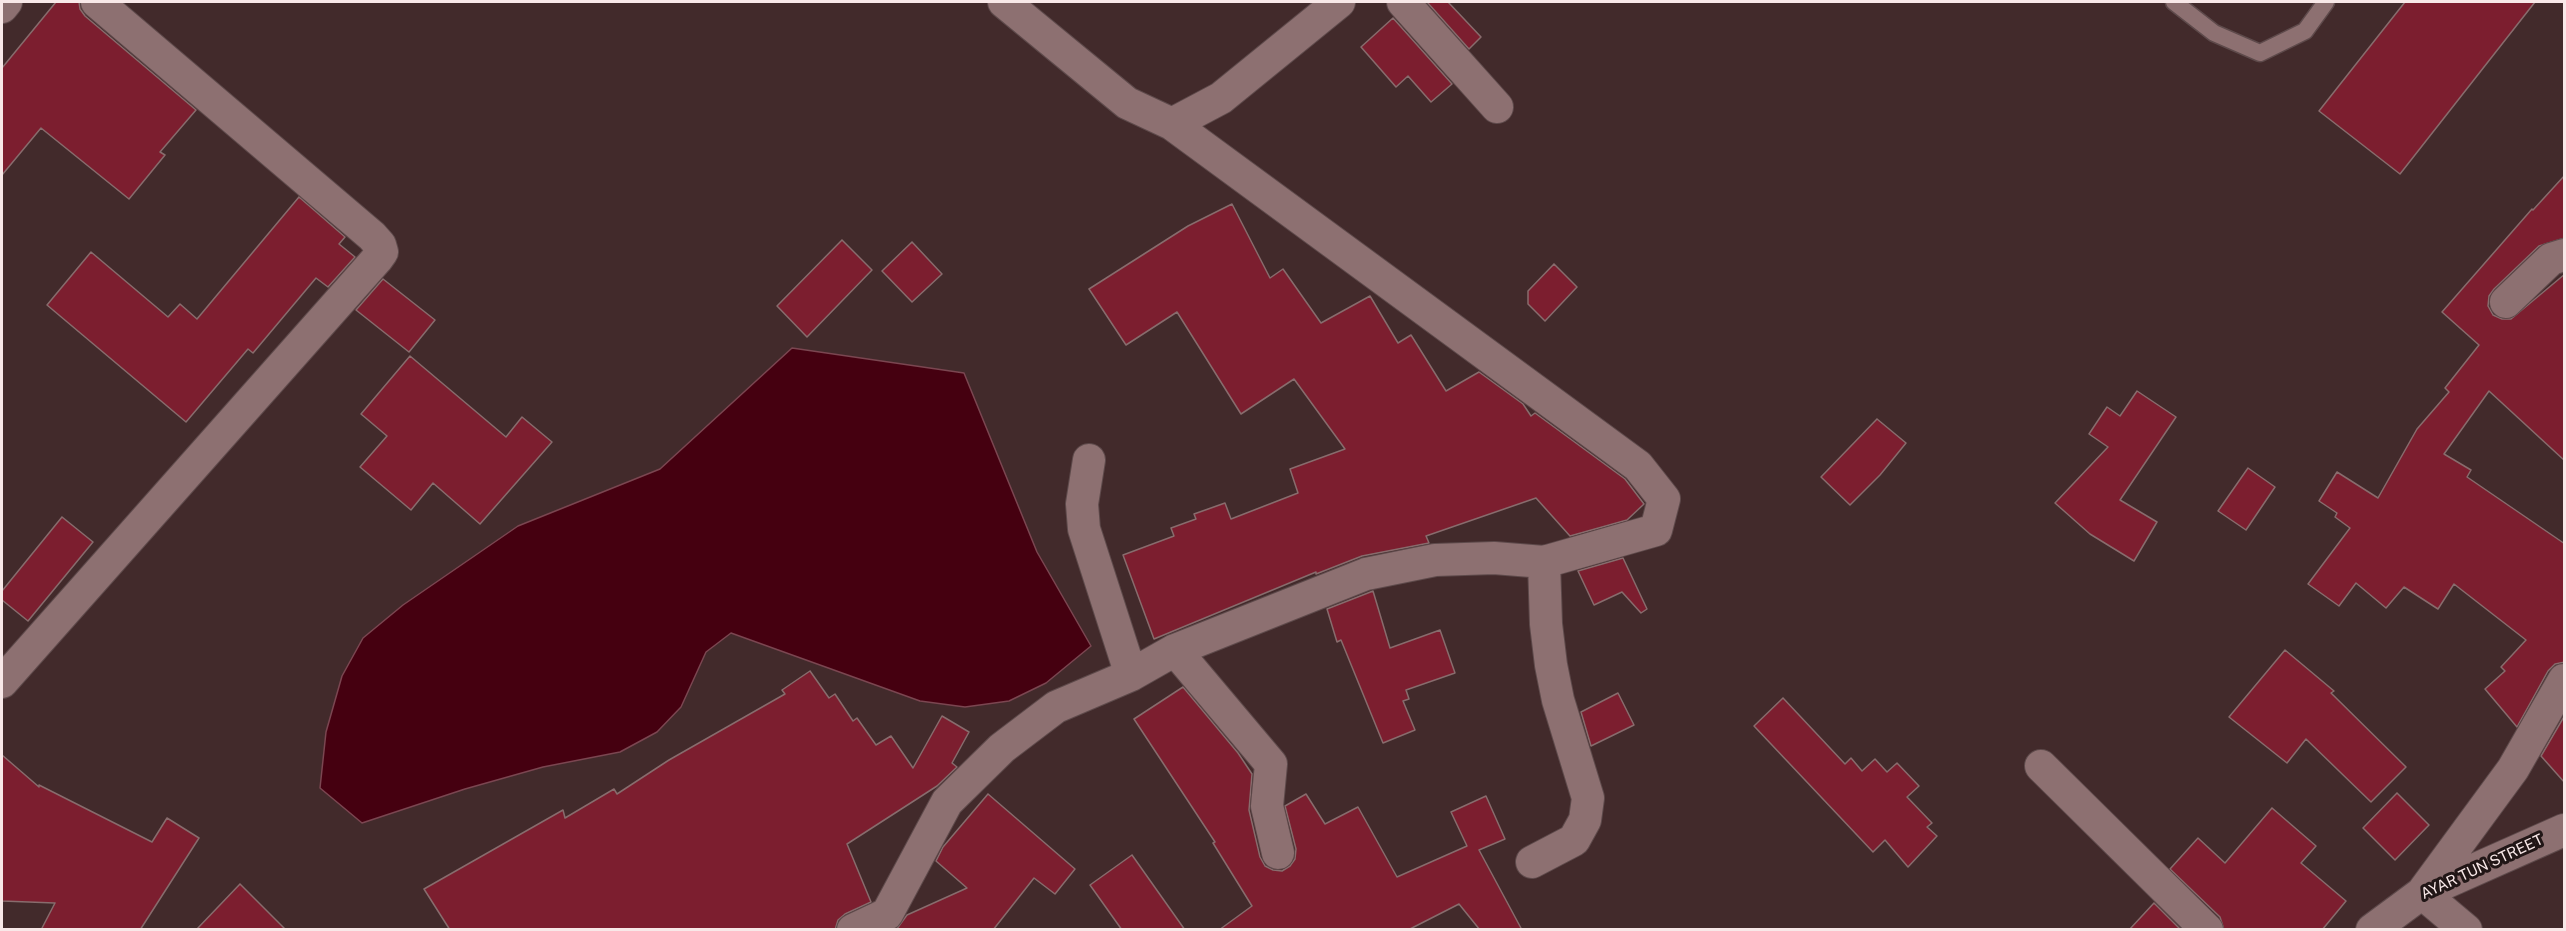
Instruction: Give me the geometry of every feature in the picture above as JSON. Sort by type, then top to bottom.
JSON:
[{"type":"street","points":[[2,7],[6,2]]},
{"type":"street","points":[[2,682],[382,252],[380,245],[372,236],[97,2]]},
{"type":"street","points":[[853,930],[896,922],[947,802],[1002,748],[1056,707],[1131,675],[1175,651],[1366,574],[1435,560],[1494,558],[1544,562],[1656,530],[1664,500],[1638,466],[1172,124],[1127,103],[1004,2]]},
{"type":"street","points":[[1172,124],[1221,98],[1339,2]]},
{"type":"street","points":[[1403,2],[1497,107]]},
{"type":"street","points":[[2506,302],[2552,259],[2565,255]]},
{"type":"street","points":[[1089,460],[1082,504],[1084,528],[1131,675]]},
{"type":"street","points":[[1532,862],[1574,840],[1585,820],[1588,798],[1558,700],[1551,665],[1546,624],[1544,562]]},
{"type":"street","points":[[1175,651],[1271,764],[1267,806],[1278,853]]},
{"type":"street","points":[[2466,930],[2422,893],[2512,769],[2565,680]]},
{"type":"street","points":[[2041,766],[2207,930]]},
{"type":"street","name":"AYAR TUN STREET","points":[[2372,930],[2422,893],[2565,830]]},
{"type":"lane","points":[[2174,2],[2214,33],[2260,53],[2305,31],[2326,2]]},
{"type":"shaded area","points":[[792,348],[964,373],[1037,552],[1091,646],[1046,683],[1009,701],[965,707],[920,701],[731,633],[706,652],[681,707],[657,732],[620,752],[543,767],[465,789],[362,823],[320,788],[326,732],[342,676],[363,638],[403,605],[518,526],[660,469]]},
{"type":"building","points":[[56,2],[79,2],[80,9],[85,16],[196,110],[160,152],[165,155],[129,199],[41,128],[2,175],[2,68]]},
{"type":"building","points":[[1427,2],[1448,2],[1481,37],[1469,49]]},
{"type":"building","points":[[2405,2],[2535,2],[2400,174],[2319,111]]},
{"type":"building","points":[[1393,18],[1452,84],[1431,102],[1408,76],[1396,87],[1361,47]]},
{"type":"building","points":[[2565,175],[2565,238],[2539,246],[2494,289],[2489,296],[2488,306],[2493,315],[2502,319],[2511,319],[2565,274],[2565,461],[2489,391],[2444,454],[2471,470],[2467,477],[2565,544],[2565,662],[2555,664],[2548,671],[2517,727],[2485,689],[2505,671],[2501,667],[2526,640],[2454,584],[2438,609],[2404,587],[2386,608],[2356,583],[2339,606],[2308,584],[2350,528],[2335,517],[2337,513],[2319,501],[2337,472],[2378,498],[2417,429],[2449,392],[2445,388],[2479,345],[2442,312],[2532,209]]},
{"type":"building","points":[[299,197],[345,237],[339,244],[355,257],[328,287],[316,278],[253,353],[248,349],[186,422],[47,305],[91,252],[168,317],[180,304],[197,319]]},
{"type":"building","points":[[1232,204],[1270,278],[1283,269],[1321,323],[1370,296],[1398,343],[1411,335],[1446,391],[1479,372],[1523,404],[1531,416],[1535,413],[1625,479],[1644,504],[1627,520],[1570,536],[1536,498],[1426,536],[1429,543],[1362,556],[1316,574],[1316,572],[1154,639],[1123,555],[1174,536],[1171,528],[1196,519],[1194,514],[1225,503],[1231,519],[1298,493],[1290,469],[1345,449],[1294,379],[1241,414],[1177,312],[1126,345],[1089,289],[1188,226]]},
{"type":"building","points":[[842,240],[872,270],[807,337],[777,306]]},
{"type":"building","points":[[912,242],[942,274],[912,302],[882,271]]},
{"type":"building","points":[[1554,264],[1577,287],[1545,321],[1528,304],[1528,291]]},
{"type":"building","points":[[383,279],[435,320],[409,352],[356,310]]},
{"type":"building","points":[[410,356],[506,437],[522,417],[552,442],[480,524],[433,483],[411,510],[360,467],[387,436],[361,414]]},
{"type":"building","points":[[2137,391],[2176,417],[2120,500],[2157,522],[2134,561],[2090,534],[2055,503],[2108,447],[2089,434],[2107,407],[2120,416]]},
{"type":"building","points":[[1877,419],[1906,443],[1880,475],[1850,505],[1821,477]]},
{"type":"building","points":[[2248,468],[2275,487],[2246,530],[2218,511]]},
{"type":"building","points":[[62,517],[93,542],[28,621],[2,600],[2,591]]},
{"type":"building","points":[[1623,558],[1647,609],[1641,613],[1622,592],[1594,605],[1578,571]]},
{"type":"building","points":[[1373,591],[1390,648],[1440,630],[1455,673],[1406,690],[1409,699],[1403,701],[1415,730],[1383,743],[1341,640],[1337,642],[1327,609]]},
{"type":"building","points":[[2285,650],[2334,691],[2331,693],[2406,767],[2371,802],[2306,739],[2287,763],[2229,717]]},
{"type":"building","points":[[810,671],[829,698],[835,694],[853,721],[857,718],[876,745],[891,736],[913,768],[942,716],[969,732],[952,763],[957,767],[937,786],[847,844],[871,902],[845,914],[838,920],[835,930],[450,930],[424,889],[563,810],[565,818],[614,789],[617,794],[669,760],[785,694],[782,690]]},
{"type":"building","points":[[1183,687],[1238,753],[1252,774],[1249,810],[1260,857],[1265,866],[1282,871],[1295,859],[1296,849],[1285,806],[1306,794],[1325,824],[1358,807],[1397,877],[1467,846],[1451,812],[1486,796],[1505,839],[1479,850],[1522,930],[1480,930],[1459,904],[1408,930],[1219,930],[1252,906],[1213,843],[1215,842],[1134,719]]},
{"type":"building","points":[[1618,693],[1634,725],[1591,746],[1581,712]]},
{"type":"building","points":[[1783,698],[1845,764],[1851,758],[1862,771],[1875,759],[1887,772],[1897,763],[1919,786],[1907,797],[1932,823],[1927,827],[1937,836],[1908,867],[1885,840],[1873,852],[1754,726]]},
{"type":"building","points":[[2565,715],[2565,783],[2541,756]]},
{"type":"building","points":[[2,755],[39,787],[39,785],[152,842],[167,818],[199,838],[140,930],[41,930],[55,903],[2,901]]},
{"type":"building","points":[[2397,793],[2429,825],[2395,860],[2363,828]]},
{"type":"building","points":[[988,794],[1075,869],[1055,894],[1034,878],[993,930],[896,930],[907,915],[967,888],[936,861],[943,847]]},
{"type":"building","points":[[2272,808],[2316,846],[2301,863],[2346,901],[2322,930],[2224,930],[2220,917],[2170,869],[2198,838],[2225,863]]},
{"type":"building","points":[[1132,855],[1185,930],[1122,930],[1090,885]]},
{"type":"building","points":[[240,884],[286,930],[196,930]]},
{"type":"building","points":[[2154,903],[2181,930],[2129,930]]}]
